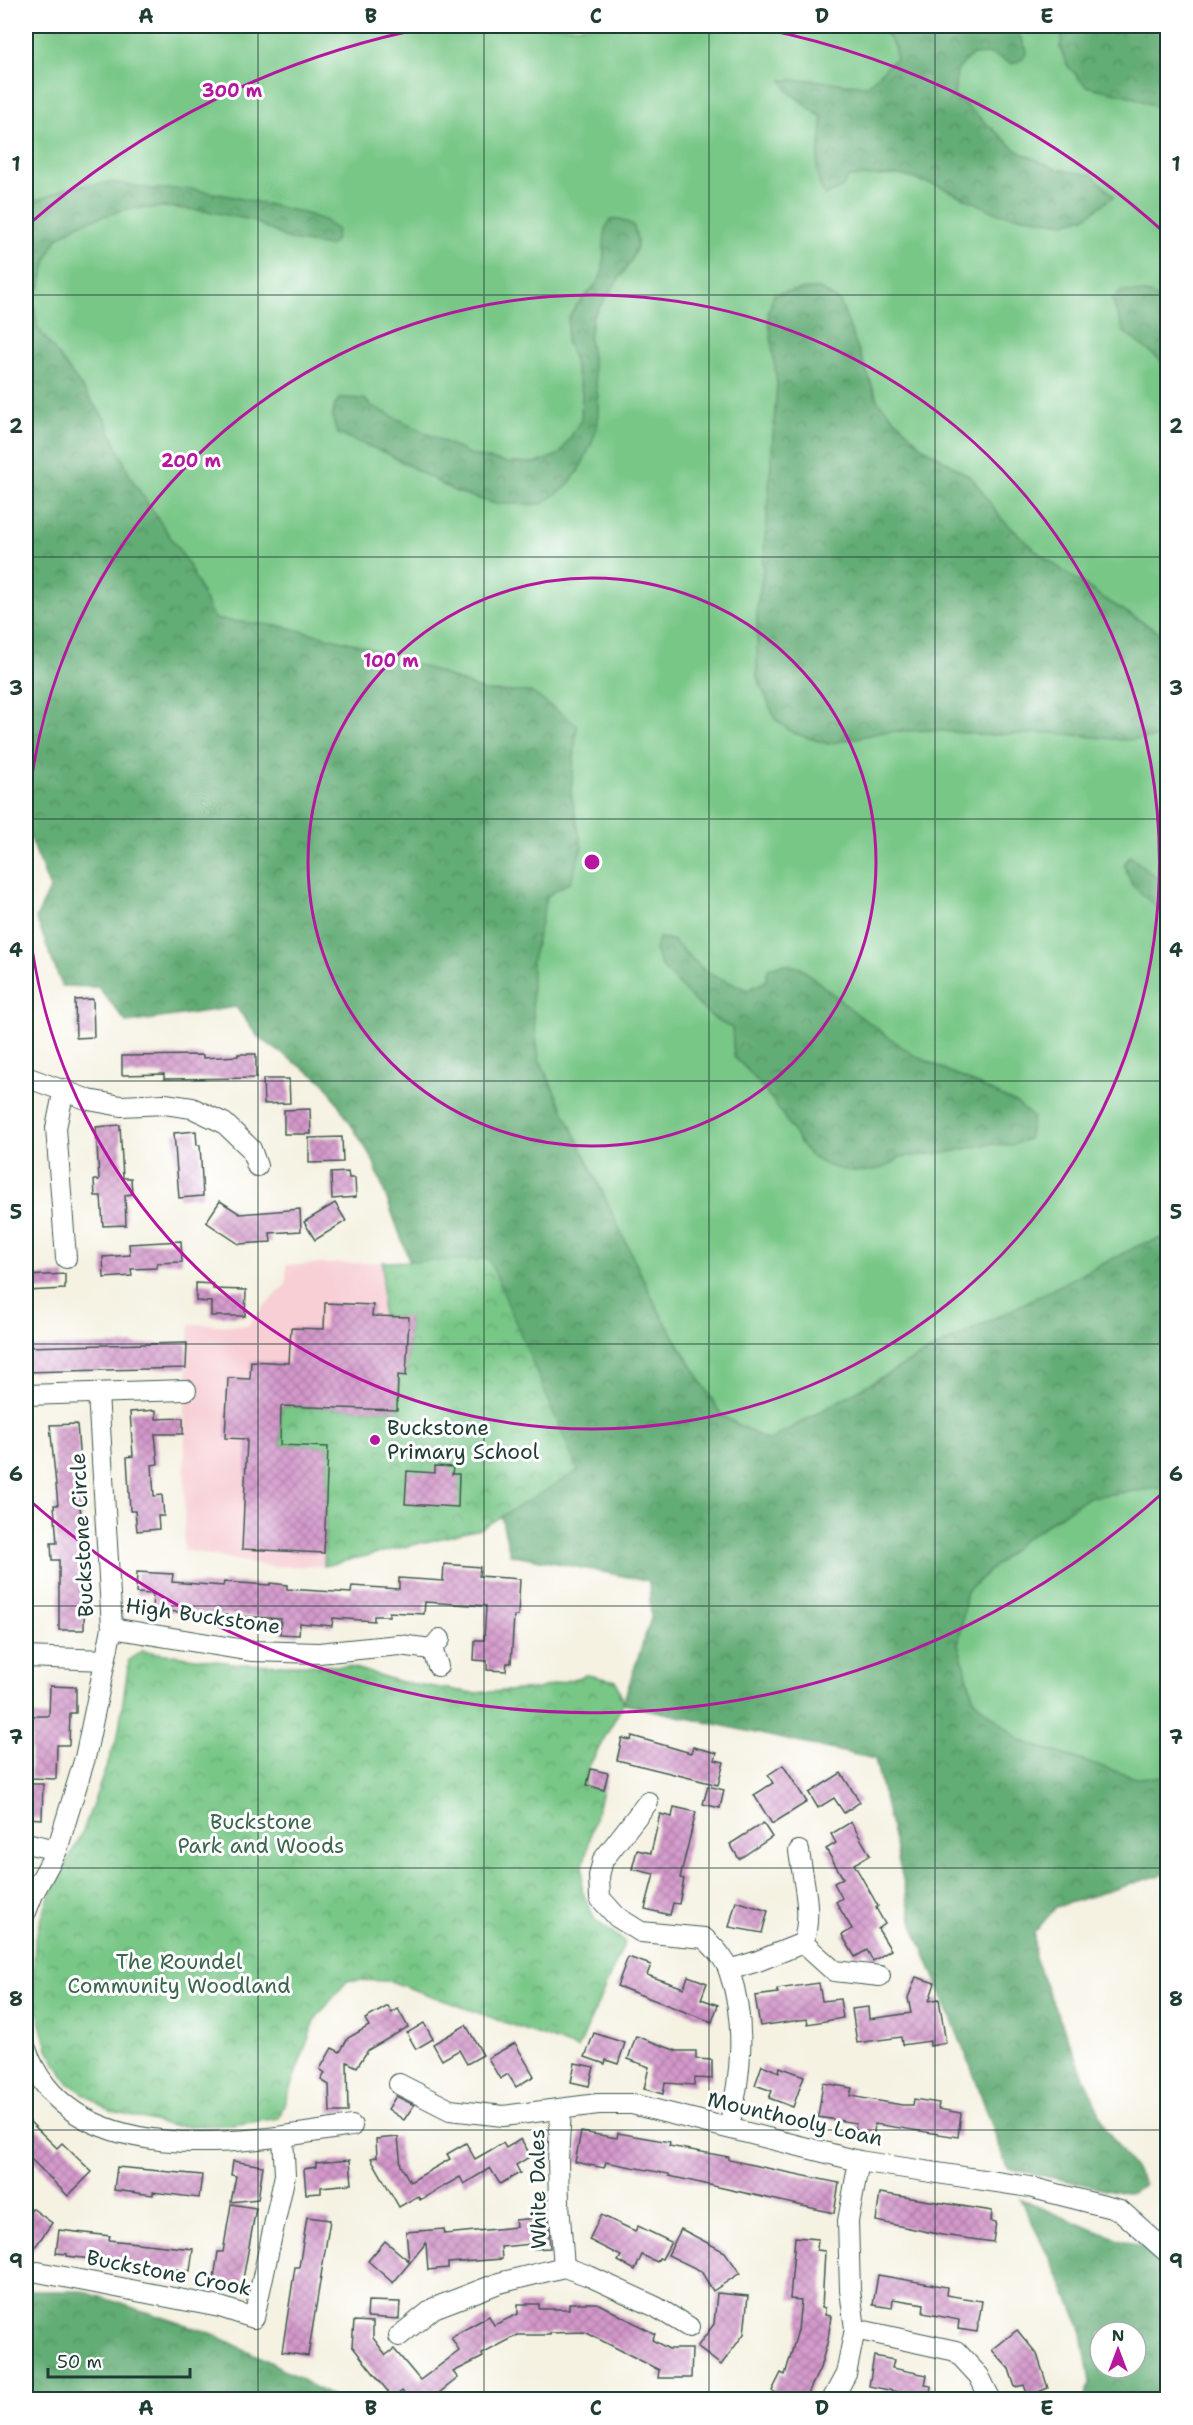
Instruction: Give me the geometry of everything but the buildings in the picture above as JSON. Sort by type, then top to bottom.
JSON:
[{"type":"street","points":[[26,1077],[89,1100],[121,1106],[165,1104],[192,1108],[224,1123],[251,1149],[257,1166]]},
{"type":"street","points":[[63,1089],[56,1128],[70,1231],[66,1258]]},
{"type":"street","points":[[26,1395],[186,1390]]},
{"type":"street","name":"Buckstone Circle","points":[[26,1912],[33,1894],[57,1851],[85,1758],[112,1628],[98,1393]]},
{"type":"street","name":"High Buckstone","points":[[112,1628],[251,1651],[320,1653],[399,1645],[437,1652]]},
{"type":"street","points":[[26,1657],[105,1660]]},
{"type":"street","points":[[648,1803],[603,1860],[599,1876],[600,1898],[617,1917],[641,1932],[704,1938],[720,1954],[729,1970],[737,2006],[741,2058],[729,2127]]},
{"type":"street","points":[[26,1843],[57,1851]]},
{"type":"street","points":[[729,1970],[803,1943],[808,1928],[808,1900],[799,1851]]},
{"type":"street","points":[[803,1943],[834,1971],[880,1976]]},
{"type":"street","points":[[27,2057],[43,2083],[62,2103],[85,2119],[124,2134],[159,2140],[222,2143],[283,2137],[352,2126]]},
{"type":"street","name":"Mounthooly Loan","points":[[399,2084],[450,2110],[503,2116],[598,2104],[632,2104],[860,2161],[1029,2187],[1120,2210],[1167,2253]]},
{"type":"street","name":"White Dales","points":[[561,2110],[558,2160],[564,2267]]},
{"type":"street","name":"Buckstone Crook","points":[[38,2272],[210,2305],[254,2318],[285,2175],[283,2137]]},
{"type":"street","points":[[832,2400],[846,2374],[855,2329],[850,2290],[849,2221],[860,2161]]},
{"type":"street","name":"White Dales","points":[[399,2336],[434,2308],[499,2283],[564,2267],[590,2276],[656,2307],[689,2327]]},
{"type":"street","points":[[855,2329],[956,2351],[979,2376],[991,2400]]},
{"type":"shaded area","name":"Buckstone Primary School","points":[[489,1259],[480,1529],[324,1566],[273,1567],[184,1550],[185,1408],[190,1324],[248,1326],[263,1307],[286,1285],[286,1265]]},
{"type":"green space","points":[[26,26],[1167,26],[1167,1237],[1142,1244],[916,1358],[768,1441],[722,1416],[658,1310],[539,1059],[26,429]]},
{"type":"green space","points":[[876,26],[959,26],[983,35],[1011,27],[1021,38],[1027,51],[1023,59],[1012,64],[992,54],[971,55],[957,71],[954,95],[1019,152],[1057,169],[1092,175],[1114,196],[1087,216],[1065,223],[997,213],[939,186],[900,175],[848,177],[842,188],[825,195],[820,185],[817,166],[822,118],[788,91],[782,80],[810,80],[867,86],[896,58],[890,40]]},
{"type":"green space","points":[[1064,26],[1167,26],[1167,111],[1130,96],[1086,86],[1068,66],[1060,48]]},
{"type":"green space","points":[[112,182],[152,189],[190,189],[220,194],[297,211],[324,220],[337,230],[335,241],[329,246],[290,240],[252,220],[206,211],[166,207],[127,209],[81,223],[57,238],[47,259],[40,288],[31,290],[38,328],[105,419],[132,480],[188,563],[214,619],[281,626],[360,645],[433,670],[484,691],[531,692],[577,725],[571,794],[582,847],[571,881],[547,896],[532,961],[532,1003],[539,1059],[658,1310],[722,1416],[768,1441],[916,1358],[1142,1244],[1167,1237],[1167,1487],[1088,1497],[1023,1540],[967,1591],[958,1645],[974,1700],[1021,1741],[1136,1778],[1167,1776],[1167,1873],[1056,1907],[1034,1933],[1035,1960],[1106,2129],[1145,2184],[1130,2194],[1007,2168],[971,2067],[914,1927],[875,1759],[623,1704],[589,1766],[129,1660],[142,1651],[239,1664],[347,1666],[401,1682],[473,1693],[538,1689],[587,1675],[616,1681],[623,1703],[651,1618],[649,1581],[510,1554],[498,1504],[372,1158],[325,1083],[258,1037],[236,1007],[127,1023],[98,987],[62,986],[36,918],[50,889],[26,826],[26,205],[67,188]]},
{"type":"green space","points":[[620,219],[633,225],[637,247],[630,263],[593,316],[589,337],[598,397],[598,423],[592,443],[578,472],[565,488],[542,504],[496,504],[454,491],[388,454],[338,434],[333,415],[340,398],[365,399],[370,405],[471,455],[508,463],[537,463],[560,454],[581,420],[582,393],[566,341],[569,317],[598,282],[603,270],[605,229],[610,220]]},
{"type":"green space","points":[[820,289],[840,302],[878,401],[921,446],[972,478],[1002,519],[1041,555],[1105,599],[1167,637],[1167,737],[1123,740],[1055,733],[986,735],[931,730],[883,732],[828,744],[793,733],[775,719],[757,676],[757,607],[762,578],[777,385],[768,313],[774,294]]},
{"type":"green space","points":[[1123,291],[1151,294],[1167,306],[1167,365],[1124,332],[1112,299]]},
{"type":"green space","points":[[1130,856],[1167,886],[1167,917],[1132,885],[1124,864]]},
{"type":"green space","points":[[659,938],[672,940],[707,973],[748,990],[766,981],[768,968],[784,964],[801,968],[856,1013],[912,1054],[1016,1103],[1033,1117],[1028,1139],[1012,1145],[988,1144],[946,1153],[900,1157],[880,1169],[868,1171],[843,1170],[820,1161],[806,1151],[767,1093],[734,1057],[732,1028],[716,1020],[697,1004],[661,966],[655,949]]},
{"type":"green space","points":[[489,1259],[578,1471],[480,1529],[324,1566],[328,1447],[280,1445],[281,1406],[397,1410],[398,1375],[406,1375],[409,1318],[382,1316],[383,1262]]},
{"type":"green space","points":[[1167,1487],[1167,1776],[1136,1778],[1021,1741],[974,1700],[958,1645],[967,1591],[1023,1540],[1088,1497]]},
{"type":"green space","name":"Buckstone Park and Woods","points":[[142,1651],[239,1664],[347,1666],[401,1682],[473,1693],[538,1689],[587,1675],[616,1681],[623,1704],[589,1766],[584,1786],[602,1791],[583,1866],[582,1890],[595,1920],[625,1942],[578,2049],[390,1981],[348,1980],[316,2018],[279,2118],[232,2125],[173,2126],[109,2110],[67,2082],[48,2049],[33,1994],[35,1938],[50,1894],[83,1831],[118,1735],[129,1660]]},
{"type":"green space","points":[[1020,2199],[1094,2230],[1156,2252],[1167,2302],[1167,2399],[1085,2399],[1090,2380],[1148,2380],[1148,2320],[1088,2320],[1088,2371],[1081,2327]]},
{"type":"green space","points":[[26,2291],[82,2291],[211,2333],[270,2362],[336,2399],[26,2399]]},
{"type":"place","name":"Buckstone Primary School","points":[[375,1440]]},
{"type":"park label","name":"The Roundel Community Woodland","points":[[179,1974]]}]
